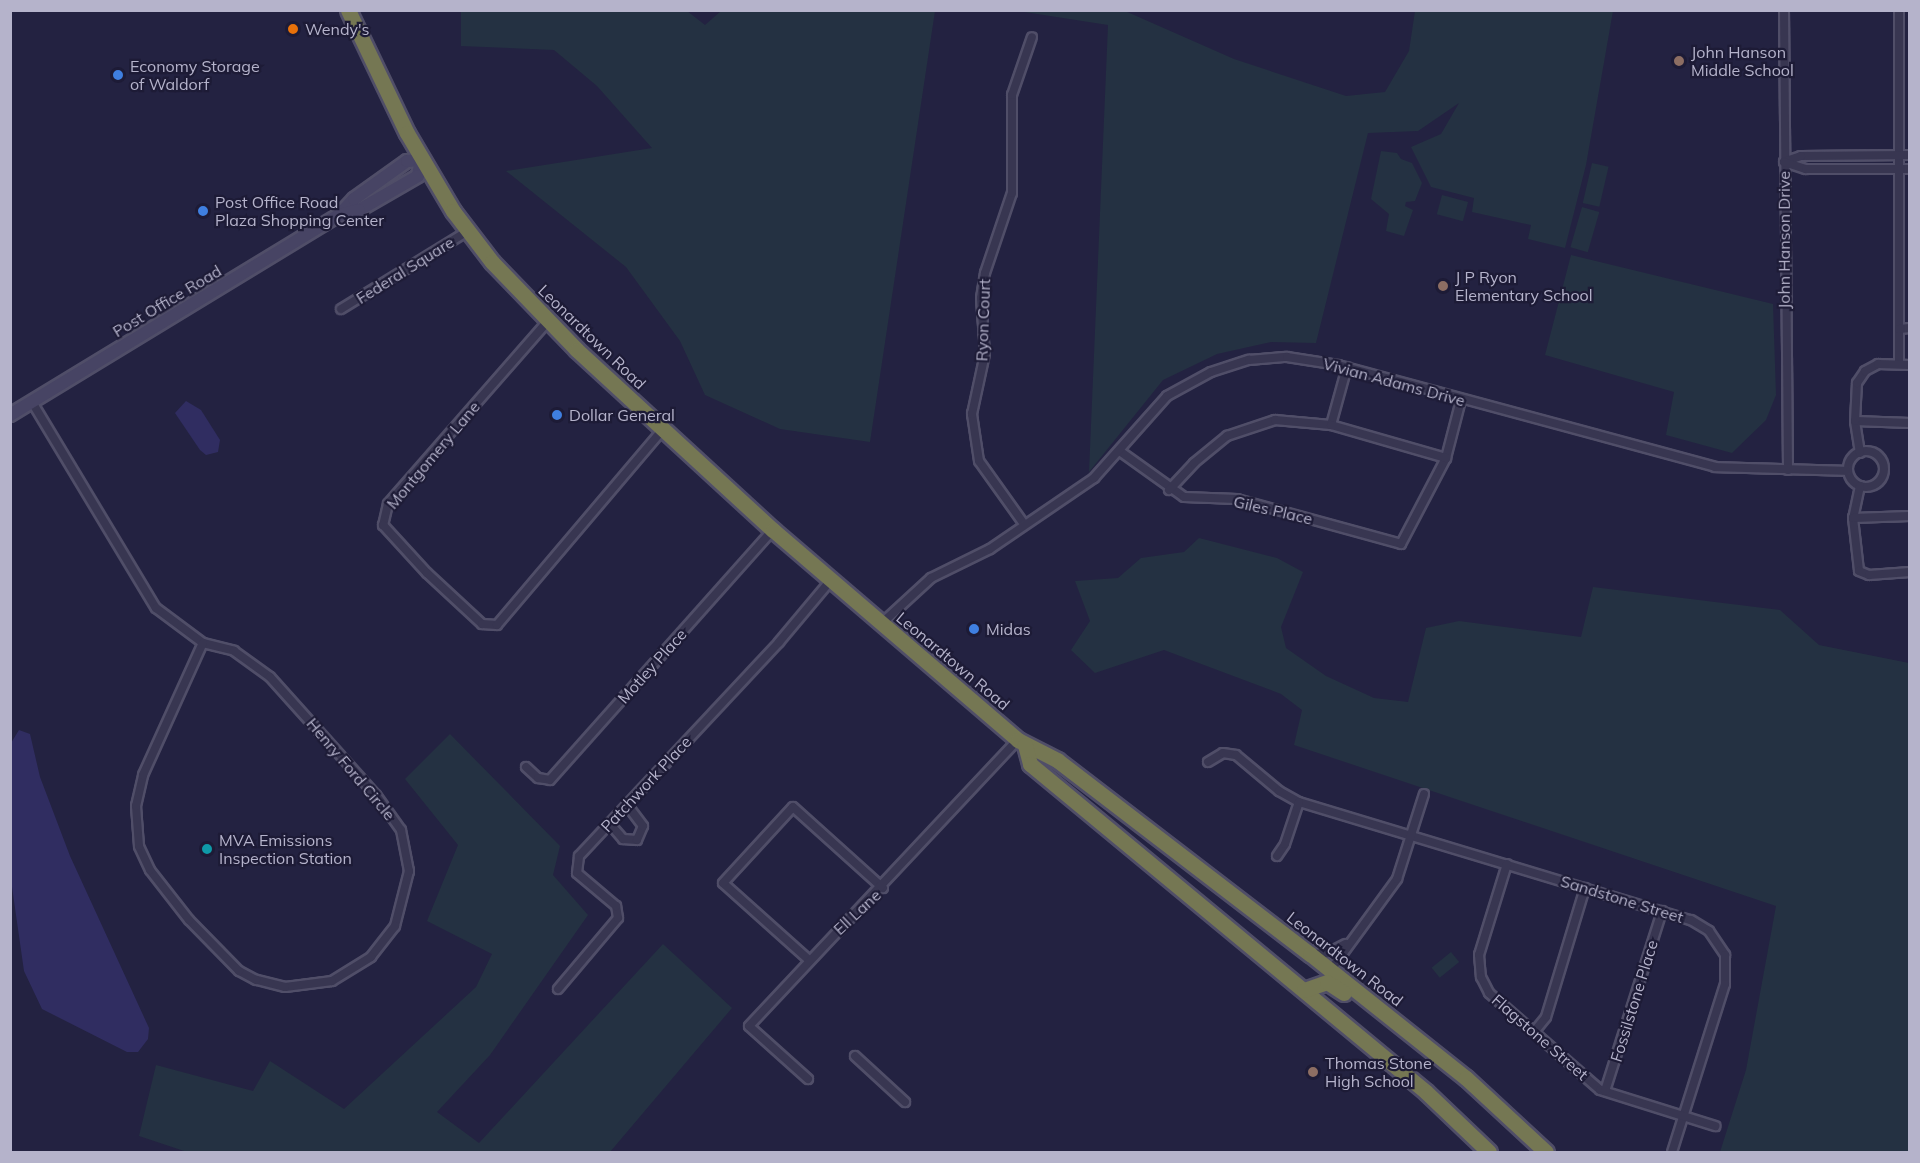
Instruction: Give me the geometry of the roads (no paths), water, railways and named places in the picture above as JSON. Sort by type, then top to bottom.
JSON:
[{"type":"highway","name":"Leonardtown Road","points":[[348,10],[421,160],[468,231],[492,262],[548,321],[773,530],[881,625],[1022,743],[1050,755],[1310,954],[1498,1107],[1546,1152]]},
{"type":"highway","name":"Leonardtown Road","points":[[1022,743],[1030,764],[1426,1092],[1489,1152]]},
{"type":"highway","points":[[1252,950],[1275,959],[1307,980],[1330,971]]},
{"type":"highway","points":[[1304,990],[1330,982],[1395,1031],[1413,1036]]},
{"type":"street","name":"John Hanson Drive","points":[[1784,10],[1788,470]]},
{"type":"street","points":[[1899,10],[1899,363]]},
{"type":"street","name":"Ryon Court","points":[[1024,524],[979,461],[972,414],[986,348],[981,298],[985,273],[1012,193],[1012,95],[1032,37]]},
{"type":"street","points":[[1784,162],[1802,156],[1910,155]]},
{"type":"street","name":"Post Office Road","points":[[10,415],[339,215],[354,199],[407,161],[421,160],[418,176],[359,210],[339,215]]},
{"type":"street","points":[[1784,162],[1806,169],[1910,169]]},
{"type":"street","name":"Federal Square","points":[[341,309],[468,231]]},
{"type":"street","name":"Montgomery Lane","points":[[548,321],[388,504],[383,525],[429,576],[482,624],[497,625],[663,429]]},
{"type":"street","points":[[1899,329],[1910,328]]},
{"type":"street","name":"Vivian Adams Drive","points":[[881,625],[931,578],[990,549],[1094,478],[1121,452],[1158,403],[1187,383],[1223,367],[1287,357],[1347,367],[1670,457],[1729,469],[1848,471]]},
{"type":"street","points":[[1860,453],[1854,397],[1865,371],[1878,364],[1910,365]]},
{"type":"street","points":[[1331,425],[1347,367]]},
{"type":"street","points":[[1169,490],[1194,463],[1227,436],[1250,426],[1275,420],[1331,425],[1446,458],[1461,400]]},
{"type":"street","name":"Henry Ford Circle","points":[[32,402],[156,608],[203,643],[234,651],[270,677],[376,795],[401,830],[409,871],[395,926],[371,957],[332,981],[285,987],[256,980],[239,971],[219,955],[177,905],[150,870],[139,846],[136,820],[141,783],[203,643]]},
{"type":"street","points":[[1855,421],[1910,423]]},
{"type":"street","name":"Giles Place","points":[[1121,452],[1169,490],[1184,497],[1237,499],[1401,544],[1446,458]]},
{"type":"street","points":[[1860,486],[1877,483],[1884,469],[1876,455],[1860,453],[1851,460],[1848,471],[1860,486],[1854,518],[1858,571],[1869,575],[1910,572]]},
{"type":"street","points":[[1854,518],[1910,516]]},
{"type":"street","name":"Motley Place","points":[[526,767],[538,778],[550,780],[773,530]]},
{"type":"street","name":"Patchwork Place","points":[[558,989],[618,918],[616,906],[575,867],[579,856],[831,580]]},
{"type":"street","name":"Ell Lane","points":[[808,1079],[749,1026],[809,960],[883,888],[1022,743]]},
{"type":"street","name":"Sandstone Street","points":[[1208,762],[1222,753],[1236,755],[1279,791],[1299,802],[1692,920],[1709,931],[1725,955],[1726,969],[1672,1152]]},
{"type":"street","points":[[1310,954],[1328,953],[1346,944],[1397,879],[1424,795]]},
{"type":"street","points":[[1277,856],[1286,844],[1299,802]]},
{"type":"street","points":[[610,824],[623,839],[637,840],[643,826],[627,805]]},
{"type":"street","points":[[809,960],[723,883],[793,807],[883,888]]},
{"type":"street","name":"Flagstone Street","points":[[1507,864],[1478,966],[1489,993],[1605,1091],[1715,1126]]},
{"type":"street","points":[[1534,1032],[1546,1017],[1586,888]]},
{"type":"street","name":"Fossilstone Place","points":[[1605,1091],[1662,911]]},
{"type":"street","points":[[1330,971],[1345,953],[1346,944]]},
{"type":"street","points":[[855,1056],[905,1102]]},
{"type":"place","name":"Wendy's","points":[[293,29]]},
{"type":"place","name":"John Hanson Middle School","points":[[1679,61]]},
{"type":"place","name":"Economy Storage of Waldorf","points":[[118,75]]},
{"type":"place","name":"Post Office Road Plaza Shopping Center","points":[[203,211]]},
{"type":"place","name":"J P Ryon Elementary School","points":[[1443,286]]},
{"type":"place","name":"Dollar General","points":[[557,415]]},
{"type":"place","name":"Midas","points":[[974,629]]},
{"type":"place","name":"MVA Emissions Inspection Station","points":[[207,849]]},
{"type":"place","name":"Thomas Stone High School","points":[[1313,1072]]}]
